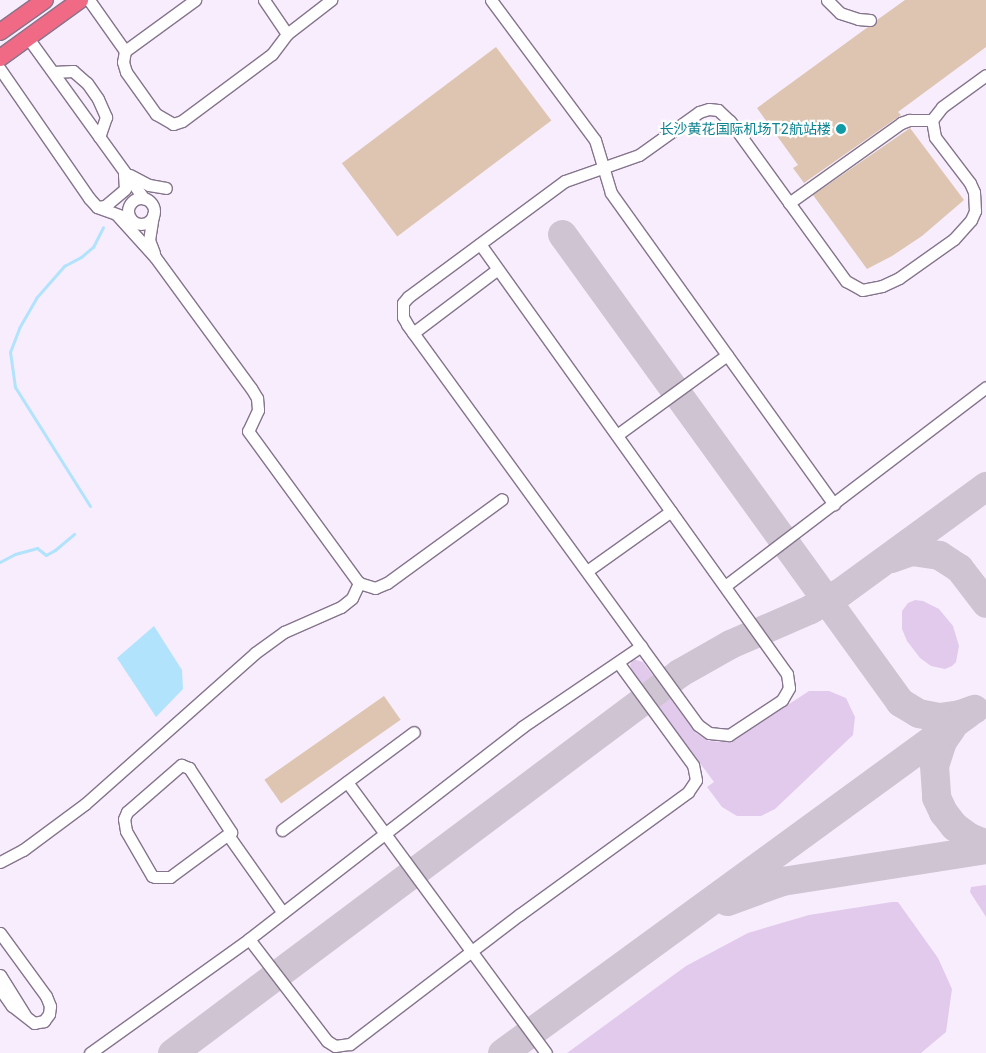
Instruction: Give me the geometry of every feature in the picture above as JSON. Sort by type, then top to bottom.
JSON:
[{"type":"highway","points":[[0,32],[45,0]]},
{"type":"highway","points":[[0,58],[80,0]]},
{"type":"highway","points":[[16,21],[28,38]]},
{"type":"lane","points":[[88,0],[125,51]]},
{"type":"lane","points":[[195,0],[125,51],[123,62],[126,72],[156,114],[173,124],[182,121],[272,54],[287,34],[331,0]]},
{"type":"lane","points":[[264,0],[287,34]]},
{"type":"lane","points":[[491,0],[595,140],[610,193],[834,504]]},
{"type":"lane","points":[[827,0],[840,13],[870,20]]},
{"type":"lane","points":[[28,38],[144,199],[151,203],[153,215],[149,240],[155,257]]},
{"type":"lane","points":[[0,69],[97,207],[130,218],[141,224],[149,222],[153,215]]},
{"type":"lane","points":[[53,72],[73,71],[87,83],[98,99],[106,117],[99,137]]},
{"type":"lane","points":[[480,244],[787,674],[789,688],[778,704],[729,735],[709,733],[698,725],[413,333],[403,317],[403,303],[408,297],[565,181],[639,155],[699,112],[709,109],[718,110],[730,121],[842,276],[853,287],[871,290],[899,278],[954,239],[967,226],[975,211],[974,192],[970,183],[935,137],[932,120],[942,107],[986,75]]},
{"type":"lane","points":[[789,203],[901,123],[909,120],[932,120]]},
{"type":"lane","points":[[97,207],[105,206],[125,189],[126,180],[123,170]]},
{"type":"lane","points":[[123,170],[148,185],[166,188]]},
{"type":"lane","points":[[132,230],[128,210],[132,202],[144,199]]},
{"type":"lane","points":[[117,215],[155,257],[256,398],[258,410],[248,431],[359,583],[375,588],[387,584],[502,499]]},
{"type":"lane","points":[[413,333],[498,269]]},
{"type":"lane","points":[[617,435],[727,355]]},
{"type":"lane","points":[[725,586],[986,388]]},
{"type":"lane","points":[[586,571],[671,511]]},
{"type":"lane","points":[[0,862],[23,850],[85,804],[255,653],[284,632],[341,607],[352,598],[359,583]]},
{"type":"lane","points":[[90,1053],[249,939],[522,727],[641,646]]},
{"type":"lane","points":[[249,939],[327,1040],[342,1049],[357,1040],[472,951],[693,786],[696,780],[693,765],[618,662]]},
{"type":"lane","points":[[282,830],[414,732]]},
{"type":"lane","points":[[185,765],[189,768],[231,832],[228,835],[170,876],[162,878],[152,876],[126,831],[124,819],[127,812],[176,767],[185,765]]},
{"type":"lane","points":[[347,782],[546,1053]]},
{"type":"lane","points":[[228,835],[283,913]]},
{"type":"lane","points":[[0,934],[50,1006],[49,1014],[44,1021],[34,1023],[12,1006],[0,989]]},
{"type":"lane","points":[[0,975],[26,1016]]},
{"type":"shaded area","points":[[915,600],[923,601],[939,609],[953,626],[959,646],[956,662],[952,666],[945,669],[931,666],[920,658],[907,641],[902,629],[902,611],[908,603]]},
{"type":"shaded area","points":[[633,659],[643,662],[696,733],[709,741],[725,742],[734,740],[809,691],[829,691],[846,698],[855,717],[853,735],[775,809],[761,816],[737,816],[722,807],[707,787],[714,782],[632,671],[630,665]]},
{"type":"shaded area","points":[[986,885],[986,917],[970,892],[971,887]]},
{"type":"shaded area","points":[[898,902],[938,958],[952,989],[946,1032],[921,1053],[567,1053],[686,966],[748,933],[809,915]]},
{"type":"water","points":[[154,626],[182,670],[183,689],[156,717],[117,658]]},
{"type":"building","name":"长沙黄花国际机场T2航站楼","points":[[905,0],[986,0],[986,47],[898,112],[901,115],[804,183],[793,168],[798,165],[757,108],[868,27],[874,27],[877,20]]},
{"type":"building","points":[[496,47],[551,120],[397,237],[342,163]]},
{"type":"building","points":[[910,128],[964,200],[922,236],[892,256],[867,269],[813,195]]},
{"type":"building","points":[[384,696],[401,720],[281,803],[264,780]]},
{"type":"waterway","points":[[90,506],[15,387],[10,352],[19,328],[36,298],[64,266],[81,257],[93,247],[103,227]]},
{"type":"waterway","points":[[0,562],[15,554],[37,548],[46,555],[74,534]]},
{"type":"taxiway","points":[[562,234],[900,702],[918,713],[939,717],[960,714],[974,709]]},
{"type":"taxiway","points":[[172,1053],[679,673],[730,644],[810,609],[839,593],[986,486]]},
{"type":"taxiway","points":[[891,558],[911,551],[939,555],[959,568],[986,603]]},
{"type":"taxiway","points":[[502,1053],[968,713]]},
{"type":"taxiway","points":[[951,728],[942,741],[934,765],[936,797],[943,812],[954,826],[969,837],[986,844]]},
{"type":"taxiway","points":[[727,901],[782,881],[986,849]]},
{"type":"place","name":"长沙黄花国际机场T2航站楼","points":[[841,129]]}]
